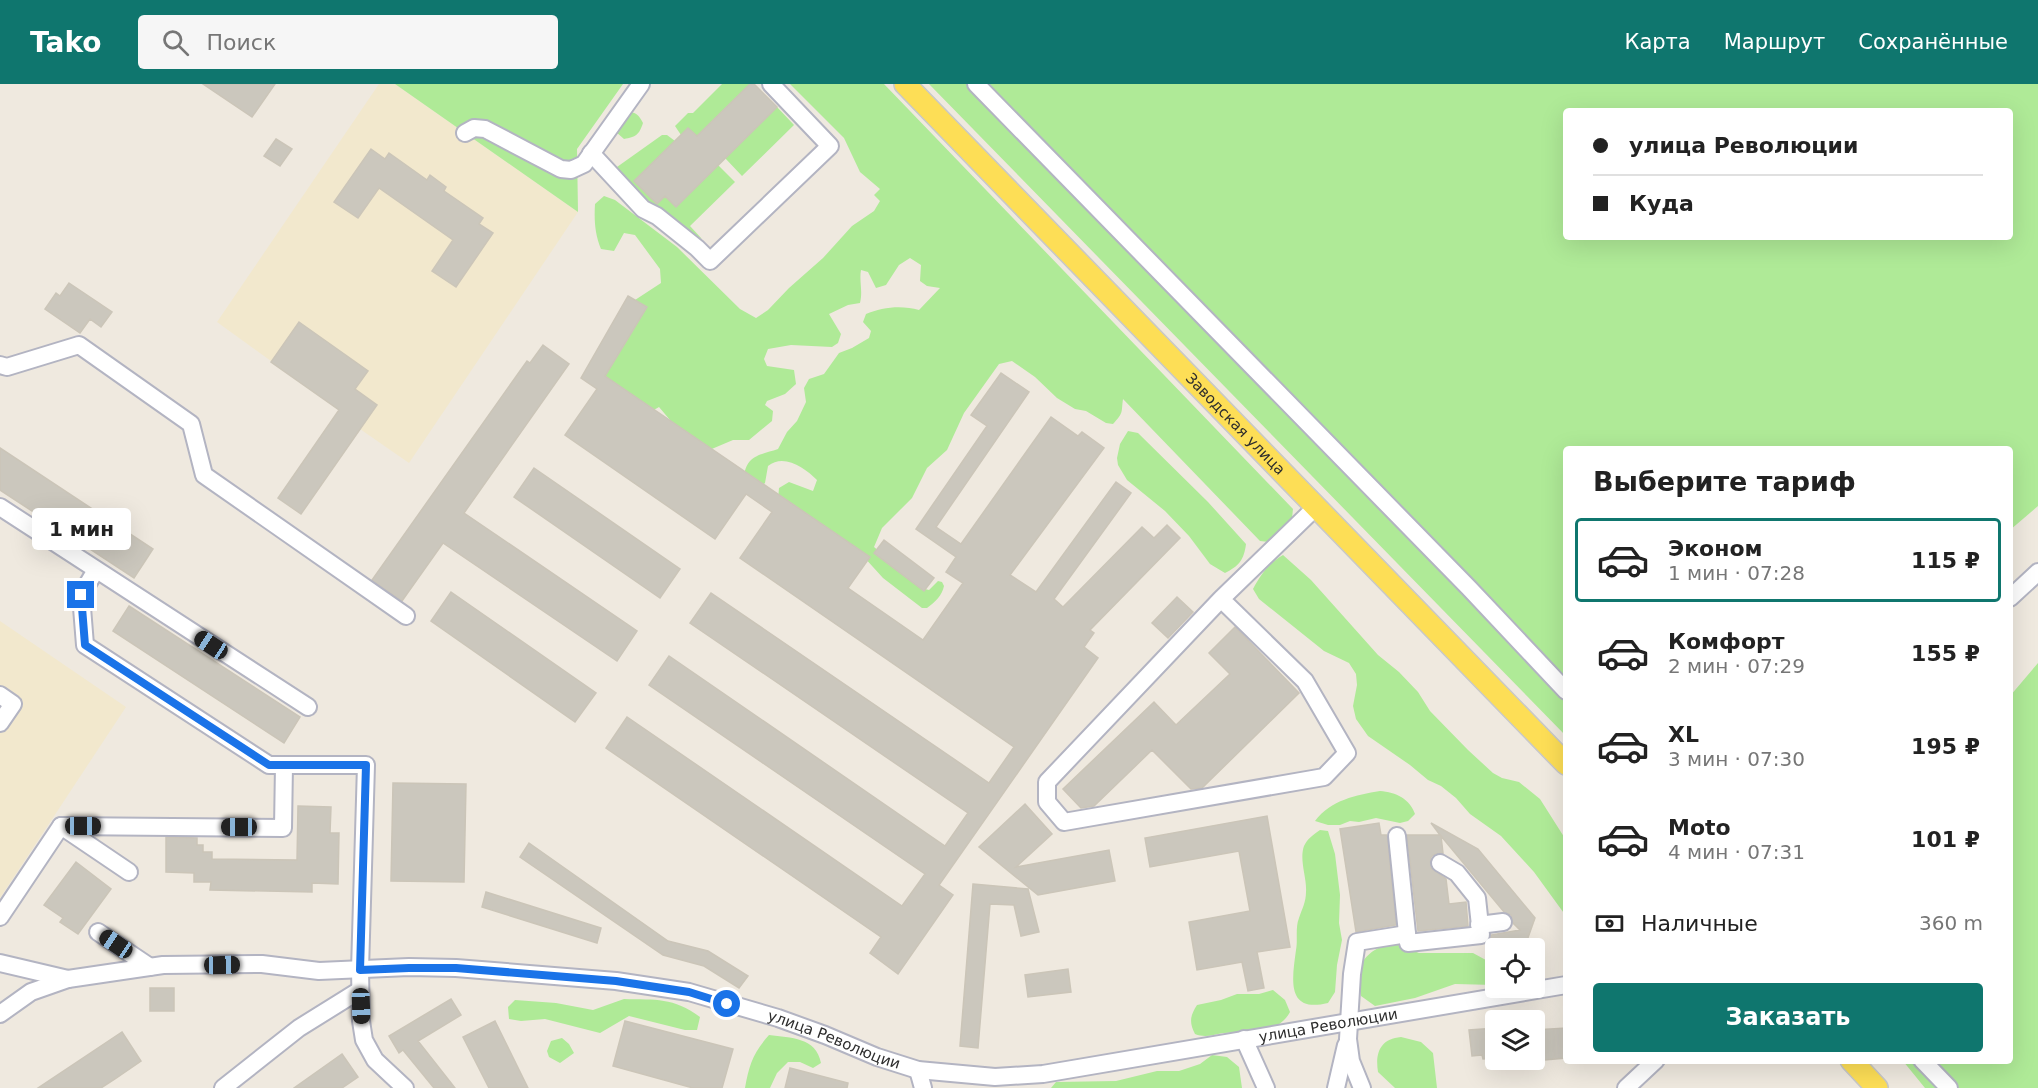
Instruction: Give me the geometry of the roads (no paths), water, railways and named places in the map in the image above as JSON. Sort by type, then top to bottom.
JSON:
[{"type":"main road","name":"Заводская улица","points":[[905,84],[1563,761]]},
{"type":"main road","points":[[1855,1064],[1877,1088]]},
{"type":"street","points":[[465,133],[474,128],[485,129],[561,169],[571,170],[584,164],[641,84]]},
{"type":"street","points":[[591,153],[643,209],[657,216],[710,261],[830,146],[771,84]]},
{"type":"street","points":[[976,84],[1469,588],[1563,688]]},
{"type":"street","points":[[0,365],[7,367],[79,345],[191,424],[204,475],[406,616]]},
{"type":"street","points":[[0,507],[308,707]]},
{"type":"street","points":[[1221,599],[1305,681],[1347,753],[1324,777],[1064,822],[1047,802],[1047,782],[1221,599],[1316,507]]},
{"type":"street","points":[[96,570],[81,595],[85,645],[269,765],[366,765],[360,970],[361,1021],[364,1040],[375,1060],[405,1088]]},
{"type":"street","points":[[2013,595],[2038,572]]},
{"type":"street","points":[[0,695],[13,704],[0,723]]},
{"type":"street","points":[[61,826],[283,828],[284,765]]},
{"type":"street","points":[[61,826],[129,872]]},
{"type":"street","points":[[0,917],[61,826]]},
{"type":"street","points":[[1396,836],[1408,943],[1480,934],[1477,898],[1457,873],[1440,863]]},
{"type":"street","points":[[1479,925],[1503,922]]},
{"type":"street","points":[[98,932],[150,967]]},
{"type":"street","points":[[1346,1088],[1352,974],[1357,942],[1407,934]]},
{"type":"street","points":[[0,963],[68,979]]},
{"type":"street","name":"улица Революции","points":[[0,1014],[31,992],[68,979],[150,967],[262,964],[319,971],[456,968],[530,973],[616,981],[689,992],[778,1018],[877,1057],[918,1070],[993,1083],[1563,986]]},
{"type":"street","points":[[224,1088],[299,1028],[360,990]]},
{"type":"street","points":[[1244,1039],[1266,1088]]},
{"type":"street","points":[[1336,1088],[1346,1060]]},
{"type":"street","points":[[1346,1060],[1362,1088]]},
{"type":"street","points":[[1346,1060],[1375,1088]]},
{"type":"street","points":[[1626,1088],[1652,1064]]},
{"type":"street","points":[[1926,1064],[1949,1088]]},
{"type":"street","points":[[918,1070],[923,1088]]}]
